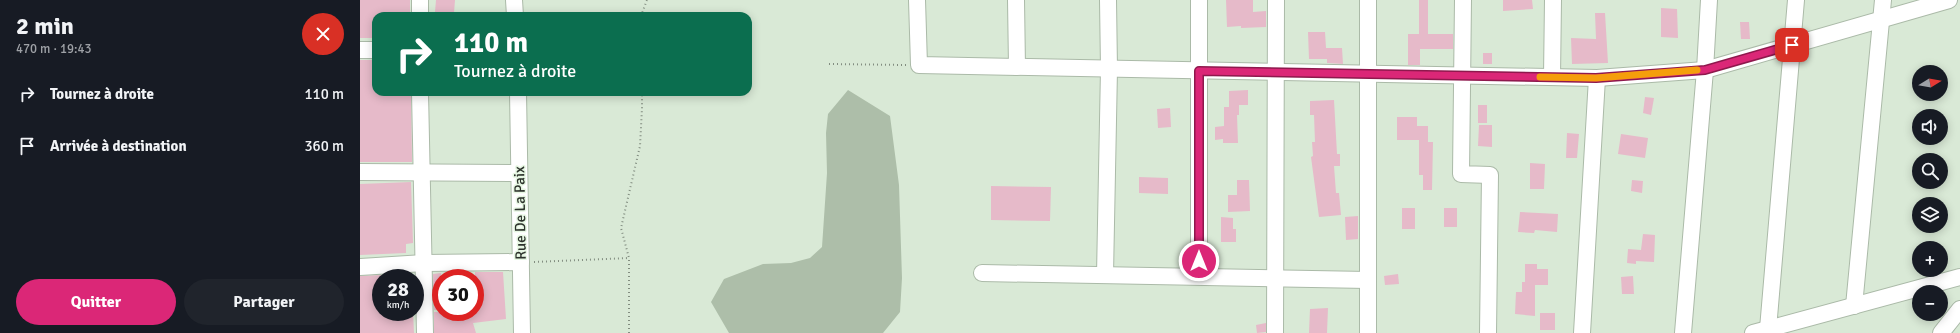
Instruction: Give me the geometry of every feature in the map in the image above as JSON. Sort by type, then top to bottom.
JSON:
[{"type":"street","points":[[420,0],[420,12]]},
{"type":"street","points":[[514,0],[515,12]]},
{"type":"street","points":[[917,0],[919,65],[1596,78],[1705,70],[1949,0]]},
{"type":"street","points":[[1016,0],[1018,67]]},
{"type":"street","points":[[1105,275],[1109,69],[1108,0]]},
{"type":"street","points":[[1199,0],[1199,276]]},
{"type":"street","points":[[1275,333],[1276,0]]},
{"type":"street","points":[[1368,0],[1368,333]]},
{"type":"street","points":[[1463,0],[1461,174],[1490,175],[1488,333]]},
{"type":"street","points":[[1552,77],[1553,0]]},
{"type":"street","points":[[1683,333],[1705,70],[1709,0]]},
{"type":"street","points":[[1796,0],[1760,331],[1960,276]]},
{"type":"street","points":[[1854,306],[1883,0]]},
{"type":"street","points":[[360,50],[372,50]]},
{"type":"street","points":[[1582,333],[1596,78]]},
{"type":"street","points":[[420,96],[426,333]]},
{"type":"street","name":"Rue De La Paix","points":[[518,96],[522,333]]},
{"type":"street","points":[[360,172],[519,173]]},
{"type":"street","points":[[360,267],[424,263],[521,262]]},
{"type":"street","points":[[982,272],[1368,280]]},
{"type":"street","points":[[1941,333],[1960,309]]},
{"type":"path","points":[[642,12],[647,0]]},
{"type":"path","points":[[829,64],[919,65]]},
{"type":"path","points":[[629,333],[629,258],[621,228],[640,146],[642,96]]},
{"type":"path","points":[[521,262],[629,258]]},
{"type":"green space","points":[[848,90],[890,116],[899,185],[902,278],[900,312],[883,333],[729,333],[711,302],[724,279],[763,264],[791,263],[810,258],[822,247],[827,173],[826,133],[828,114]]},
{"type":"building","points":[[360,0],[410,0],[410,12],[372,12],[372,38],[360,38]]},
{"type":"building","points":[[436,0],[455,0],[454,12],[435,12]]},
{"type":"building","points":[[1226,0],[1253,0],[1253,12],[1266,11],[1266,27],[1227,27]]},
{"type":"building","points":[[1419,0],[1428,0],[1428,34],[1453,34],[1453,49],[1420,49],[1420,65],[1408,65],[1408,34],[1419,34]]},
{"type":"building","points":[[1503,0],[1532,0],[1533,9],[1503,11]]},
{"type":"building","points":[[1661,8],[1677,9],[1678,38],[1661,37]]},
{"type":"building","points":[[1595,13],[1605,13],[1608,63],[1572,64],[1571,38],[1596,39]]},
{"type":"building","points":[[1740,22],[1749,22],[1750,39],[1741,39]]},
{"type":"building","points":[[1308,32],[1325,32],[1326,48],[1342,48],[1343,64],[1327,63],[1327,59],[1309,59]]},
{"type":"building","points":[[1483,53],[1492,53],[1492,64],[1483,64]]},
{"type":"building","points":[[360,60],[372,60],[372,96],[411,96],[412,162],[360,162]]},
{"type":"building","points":[[1248,90],[1248,105],[1239,105],[1239,115],[1237,115],[1238,143],[1223,143],[1223,139],[1215,140],[1215,127],[1224,126],[1224,107],[1229,107],[1229,91]]},
{"type":"building","points":[[1645,97],[1654,98],[1651,115],[1643,113]]},
{"type":"building","points":[[1334,100],[1337,154],[1340,154],[1340,166],[1334,166],[1336,193],[1339,193],[1341,215],[1319,217],[1311,157],[1313,156],[1312,142],[1315,142],[1314,115],[1310,115],[1310,101]]},
{"type":"building","points":[[1478,105],[1487,105],[1487,123],[1478,123]]},
{"type":"building","points":[[1170,108],[1171,127],[1158,128],[1157,109]]},
{"type":"building","points":[[1397,117],[1417,117],[1417,126],[1428,126],[1428,142],[1433,142],[1432,190],[1423,190],[1423,175],[1419,175],[1419,140],[1397,140]]},
{"type":"building","points":[[1479,125],[1492,125],[1492,147],[1478,146]]},
{"type":"building","points":[[1567,133],[1579,134],[1577,158],[1566,158]]},
{"type":"building","points":[[1621,134],[1648,138],[1645,158],[1618,154]]},
{"type":"building","points":[[1530,163],[1545,164],[1544,189],[1530,189]]},
{"type":"building","points":[[1139,177],[1168,178],[1168,194],[1139,193]]},
{"type":"building","points":[[1237,180],[1249,180],[1250,211],[1228,212],[1228,195],[1237,195]]},
{"type":"building","points":[[1632,180],[1643,181],[1642,193],[1631,191]]},
{"type":"building","points":[[411,182],[413,243],[406,244],[406,253],[360,255],[360,184]]},
{"type":"building","points":[[991,186],[1051,187],[1050,221],[991,220]]},
{"type":"building","points":[[1402,208],[1415,208],[1415,229],[1402,229]]},
{"type":"building","points":[[1444,208],[1457,208],[1457,227],[1444,227]]},
{"type":"building","points":[[1520,212],[1558,214],[1557,232],[1535,230],[1534,233],[1518,232]]},
{"type":"building","points":[[1358,216],[1358,239],[1346,240],[1345,217]]},
{"type":"building","points":[[1221,217],[1233,218],[1233,229],[1236,229],[1236,242],[1221,242]]},
{"type":"building","points":[[1643,234],[1655,235],[1654,262],[1636,261],[1636,264],[1627,263],[1628,249],[1641,250]]},
{"type":"building","points":[[1525,264],[1537,264],[1537,269],[1548,269],[1548,285],[1535,285],[1535,316],[1515,314],[1516,292],[1522,292],[1522,282],[1525,282]]},
{"type":"building","points":[[484,272],[503,272],[506,319],[473,323],[476,333],[434,333],[434,321],[484,321]]},
{"type":"building","points":[[1398,274],[1399,284],[1385,285],[1384,276]]},
{"type":"building","points":[[372,275],[372,321],[413,321],[414,333],[360,333],[360,276]]},
{"type":"building","points":[[1633,276],[1634,294],[1622,294],[1621,277]]},
{"type":"building","points":[[1328,308],[1327,333],[1309,333],[1310,309]]},
{"type":"building","points":[[1540,313],[1555,313],[1555,330],[1540,330]]},
{"type":"building","points":[[1266,323],[1266,332],[1257,333],[1256,325]]},
{"type":"slow traffic","points":[[1540,77],[1596,78],[1697,70]]},
{"type":"route","points":[[1199,261],[1199,71],[1596,78],[1705,70],[1792,45]]}]
